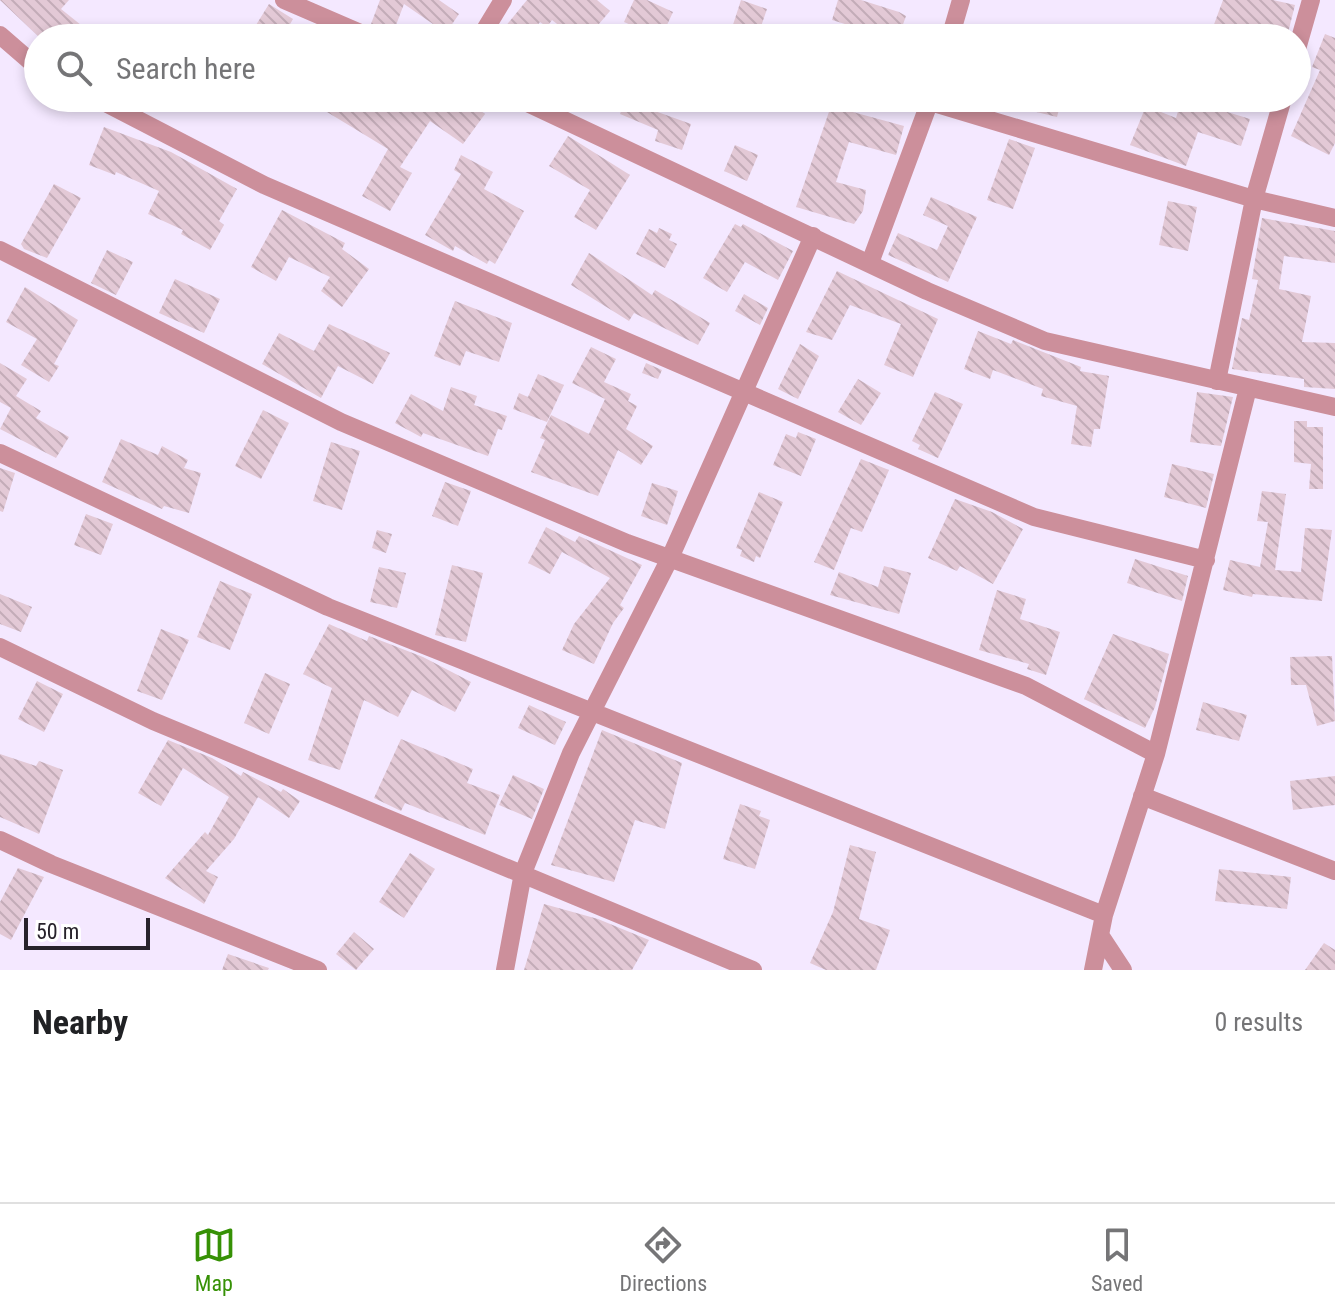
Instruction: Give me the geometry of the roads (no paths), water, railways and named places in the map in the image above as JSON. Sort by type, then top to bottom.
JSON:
[{"type":"street","points":[[284,0],[340,24]]},
{"type":"street","points":[[488,24],[503,0]]},
{"type":"street","points":[[954,24],[961,0]]},
{"type":"street","points":[[1304,24],[1311,0]]},
{"type":"street","points":[[0,35],[24,56]]},
{"type":"street","points":[[123,112],[264,185],[1034,517],[1206,560]]},
{"type":"street","points":[[547,112],[1045,341],[1335,407]]},
{"type":"street","points":[[870,263],[927,112]]},
{"type":"street","points":[[970,112],[1254,199],[1335,218]]},
{"type":"street","points":[[1217,381],[1254,199],[1279,112]]},
{"type":"street","points":[[505,970],[523,873],[590,713],[670,558],[813,236]]},
{"type":"street","points":[[0,250],[341,422],[670,558],[1026,686],[1156,754]]},
{"type":"street","points":[[1093,970],[1104,915],[1156,754],[1248,388]]},
{"type":"street","points":[[0,453],[328,607],[1104,915]]},
{"type":"street","points":[[0,647],[153,721],[523,873],[710,962],[753,970]]},
{"type":"street","points":[[1142,796],[1335,871]]},
{"type":"street","points":[[0,840],[51,864],[318,970]]},
{"type":"street","points":[[1100,935],[1123,970]]}]
